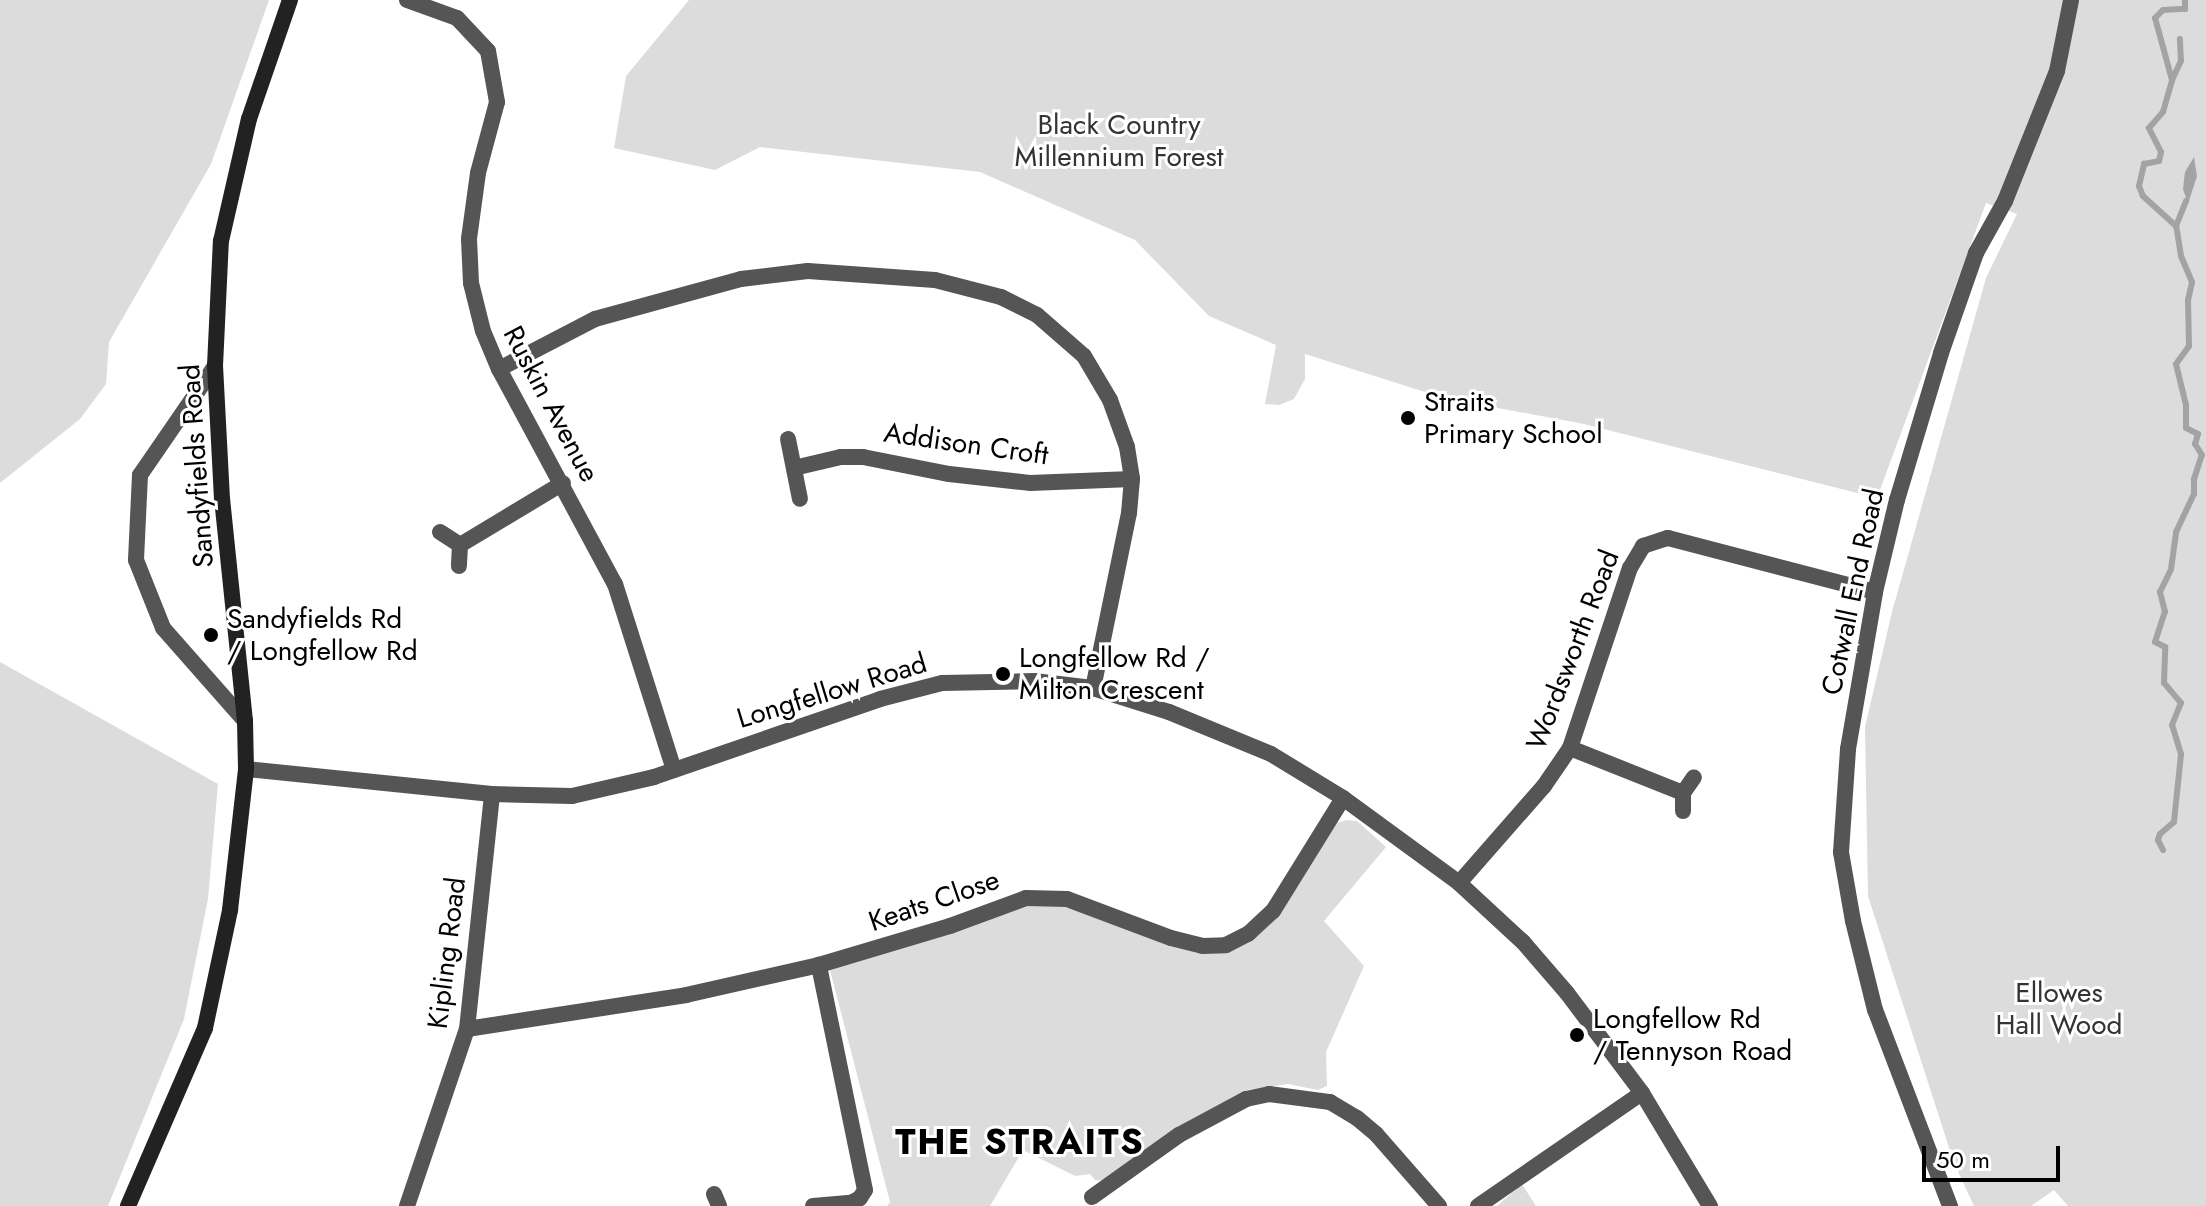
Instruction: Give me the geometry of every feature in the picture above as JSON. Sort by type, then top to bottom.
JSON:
[{"type":"street","name":"Sandyfields Road","points":[[128,1206],[205,1028],[230,910],[246,769],[245,721],[222,499],[215,366],[221,241],[249,119],[290,0]]},
{"type":"street","name":"Ruskin Avenue","points":[[407,0],[457,18],[488,51],[497,102],[478,173],[469,239],[471,283],[483,331],[499,369],[615,584],[674,770]]},
{"type":"street","name":"Cotwall End Road","points":[[1950,1206],[1875,1010],[1853,921],[1841,852],[1848,749],[1875,592],[1897,500],[1941,353],[1976,253],[2005,201],[2057,71],[2071,0]]},
{"type":"street","points":[[499,369],[595,319],[741,279],[808,271],[935,280],[1001,297],[1025,309],[1061,333],[1084,356],[1119,419],[1132,479],[1129,513],[1093,688]]},
{"type":"street","points":[[215,366],[140,475],[136,560],[163,628],[245,721]]},
{"type":"street","points":[[788,439],[800,499]]},
{"type":"street","name":"Addison Croft","points":[[794,468],[841,457],[863,457],[949,474],[1030,483],[1132,479]]},
{"type":"street","points":[[460,545],[563,483]]},
{"type":"street","points":[[440,532],[460,545]]},
{"type":"street","name":"Wordsworth Road","points":[[1459,883],[1544,786],[1570,748],[1630,568],[1643,546],[1668,538],[1875,592]]},
{"type":"street","points":[[459,566],[460,545]]},
{"type":"street","name":"Longfellow Road","points":[[246,769],[492,794],[572,796],[674,770],[838,713],[942,683],[1034,681],[1093,688],[1169,712],[1271,754],[1343,798],[1459,883],[1523,942],[1642,1093],[1710,1206]]},
{"type":"street","points":[[1570,748],[1683,793]]},
{"type":"street","points":[[1683,811],[1683,793],[1694,777]]},
{"type":"street","name":"Kipling Road","points":[[407,1206],[467,1029],[492,794]]},
{"type":"street","name":"Keats Close","points":[[467,1029],[686,995],[819,965],[950,926],[1026,898],[1067,899],[1171,938],[1202,946],[1233,942],[1273,911],[1343,798]]},
{"type":"street","points":[[813,1206],[851,1203],[865,1190],[819,965]]},
{"type":"street","points":[[1478,1206],[1642,1093]]},
{"type":"street","points":[[1089,1195],[1179,1135],[1246,1099],[1269,1094],[1330,1102],[1357,1118],[1376,1134],[1439,1206]]},
{"type":"green space","points":[[0,0],[269,0],[211,164],[109,342],[106,384],[80,419],[0,483]]},
{"type":"green space","points":[[689,0],[2206,0],[2206,1206],[2068,1206],[2054,1190],[2031,1206],[1974,1206],[1954,1163],[1868,896],[1865,727],[1892,612],[1986,278],[2017,214],[1986,203],[1877,498],[1584,424],[1444,398],[1305,354],[1305,379],[1294,399],[1279,405],[1265,404],[1276,345],[1209,316],[1135,240],[980,172],[760,147],[715,170],[614,148],[626,76]]},
{"type":"green space","points":[[0,662],[218,784],[208,899],[184,1019],[108,1206],[0,1206]]},
{"type":"green space","points":[[1357,821],[1386,847],[1324,921],[1364,966],[1326,1052],[1327,1086],[1318,1090],[1288,1084],[1247,1090],[1174,1129],[1106,1181],[1095,1180],[1090,1174],[1075,1176],[1023,1150],[990,1206],[887,1206],[890,1202],[830,970],[1029,902],[1050,902],[1210,953],[1275,919],[1337,823]]},
{"type":"green space","points":[[1522,1184],[1536,1206],[1497,1206]]},
{"type":"shaded area","points":[[2194,157],[2197,176],[2188,204],[2183,189],[2185,172]]},
{"type":"waterway","points":[[2163,850],[2158,840],[2160,834],[2174,822],[2181,754],[2172,725],[2181,703],[2164,683],[2165,647],[2155,642],[2165,612],[2160,592],[2171,569],[2176,532],[2194,494],[2194,479],[2202,455],[2195,444],[2198,434],[2186,428],[2186,405],[2176,364],[2189,346],[2188,300],[2192,282],[2181,256],[2176,226],[2143,196],[2139,186],[2144,164],[2159,161],[2161,152],[2149,128],[2163,112],[2172,80],[2155,18],[2163,10],[2185,9],[2185,0]]},
{"type":"waterway","points":[[2172,80],[2181,61],[2180,39]]},
{"type":"waterway","points":[[2176,226],[2186,201]]},
{"type":"place","name":"Straits Primary School","points":[[1408,418]]},
{"type":"place","name":"Sandyfields Rd / Longfellow Rd","points":[[211,635]]},
{"type":"place","name":"Longfellow Rd / Milton Crescent","points":[[1003,674]]},
{"type":"place","name":"Longfellow Rd / Tennyson Road","points":[[1577,1035]]},
{"type":"district","name":"THE STRAITS","points":[[1020,1142]]},
{"type":"park label","name":"Black Country Millennium Forest","points":[[1119,141]]},
{"type":"park label","name":"Ellowes Hall Wood","points":[[2059,1009]]}]
